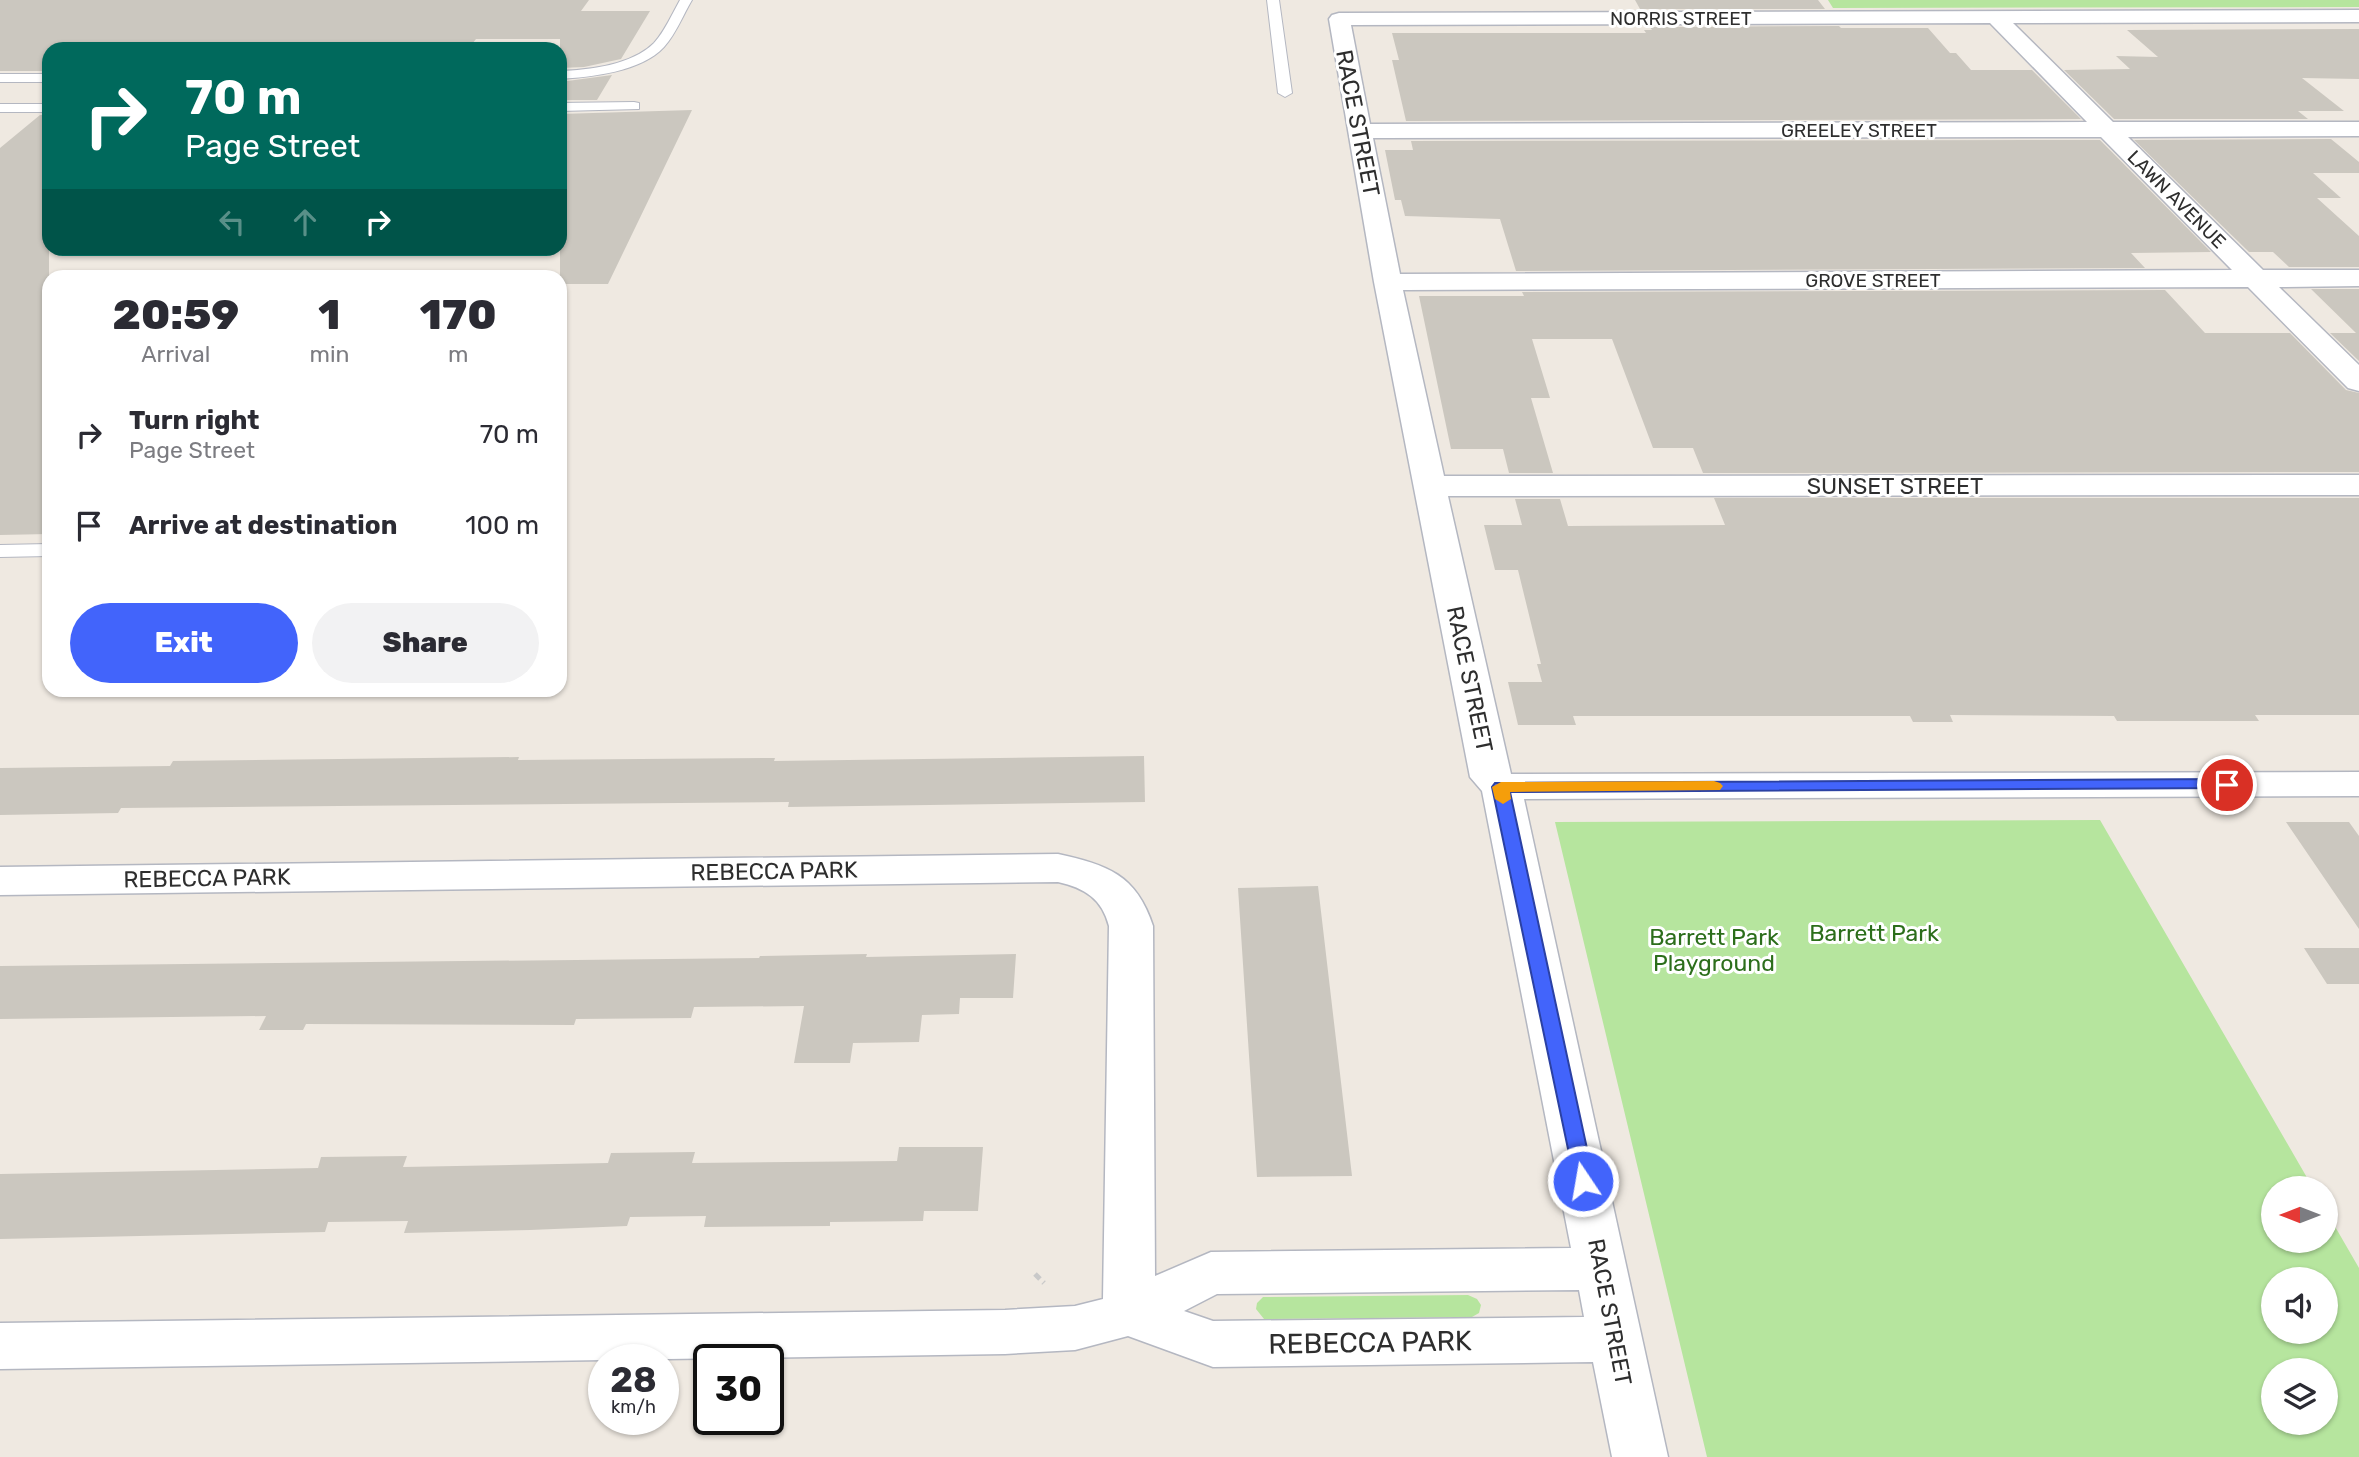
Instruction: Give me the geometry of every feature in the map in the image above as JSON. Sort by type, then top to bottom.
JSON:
[{"type":"street","name":"NORRIS STREET","points":[[1339,19],[2359,16]]},
{"type":"street","name":"LAWN AVENUE","points":[[1995,17],[2359,382]]},
{"type":"street","name":"RACE STREET","points":[[1339,19],[1388,282],[1490,777],[1501,787],[1640,1457]]},
{"type":"street","name":"GREELEY STREET","points":[[1360,131],[2359,129]]},
{"type":"street","name":"GROVE STREET","points":[[1388,282],[2359,278]]},
{"type":"street","name":"SUNSET STREET","points":[[1430,486],[2359,485]]},
{"type":"street","points":[[1501,787],[2359,784]]},
{"type":"street","name":"REBECCA PARK","points":[[0,881],[1058,868],[1088,874],[1112,889],[1127,909],[1131,926],[1129,1314],[1213,1344],[1616,1339]]},
{"type":"street","points":[[0,1346],[1005,1332],[1076,1328],[1129,1314],[1211,1273],[1601,1269]]},
{"type":"lane","points":[[567,75],[619,66],[658,46],[685,0]]},
{"type":"lane","points":[[1273,0],[1285,93]]},
{"type":"lane","points":[[0,78],[42,78]]},
{"type":"lane","points":[[567,107],[634,106]]},
{"type":"lane","points":[[0,108],[42,108]]},
{"type":"lane","points":[[0,551],[42,550]]},
{"type":"path","points":[[1035,1274],[1045,1283]]},
{"type":"green space","points":[[1828,0],[2359,0],[2359,7],[1833,8]]},
{"type":"green space","points":[[2100,820],[2306,1176],[2261,1176],[2261,1253],[2338,1253],[2338,1232],[2359,1268],[2359,1457],[1707,1457],[1555,822]]},
{"type":"green space","points":[[1468,1295],[1477,1299],[1481,1305],[1479,1313],[1472,1317],[1264,1319],[1256,1309],[1257,1303],[1263,1297]]},
{"type":"building","points":[[0,0],[589,0],[581,11],[650,11],[621,59],[584,67],[567,68],[567,42],[560,42],[560,39],[476,39],[474,42],[42,42],[42,71],[0,71]]},
{"type":"building","points":[[1635,0],[1818,0],[1825,9],[1640,9]]},
{"type":"building","points":[[1650,27],[1928,28],[1950,53],[1956,53],[1971,70],[2032,70],[2081,119],[1406,121],[1392,60],[1399,60],[1392,33],[1646,33],[1644,30],[1652,30]]},
{"type":"building","points":[[2359,29],[2359,79],[2302,78],[2344,111],[2298,111],[2308,119],[2114,119],[2064,70],[2130,69],[2116,56],[2158,57],[2127,30]]},
{"type":"building","points":[[612,75],[597,100],[567,100],[567,81]]},
{"type":"building","points":[[692,110],[608,284],[567,284],[567,270],[560,270],[560,256],[567,256],[567,114]]},
{"type":"building","points":[[42,115],[42,256],[49,256],[49,270],[42,270],[42,534],[0,535],[0,148]]},
{"type":"building","points":[[2331,139],[2359,162],[2359,173],[2313,173],[2341,198],[2317,198],[2359,236],[2359,267],[2289,267],[2273,252],[2249,252],[2134,140]]},
{"type":"building","points":[[2100,140],[2211,252],[2131,253],[2145,268],[1516,271],[1500,219],[1405,216],[1401,200],[1395,200],[1385,150],[1413,150],[1411,141]]},
{"type":"building","points":[[2311,289],[2359,289],[2359,361],[2330,333],[2356,333]]},
{"type":"building","points":[[2165,290],[2205,333],[2290,333],[2346,390],[2359,393],[2359,472],[1703,473],[1693,448],[1653,448],[1612,339],[1532,339],[1550,398],[1531,398],[1553,473],[1509,473],[1503,449],[1451,449],[1419,296],[1524,296],[1522,292]]},
{"type":"building","points":[[1714,498],[2359,498],[2359,715],[2255,715],[2259,721],[2117,721],[2114,716],[1950,715],[1953,722],[1913,722],[1910,716],[1573,716],[1576,725],[1518,725],[1508,682],[1542,682],[1537,664],[1541,664],[1518,570],[1495,570],[1484,525],[1522,525],[1515,499],[1560,499],[1568,526],[1725,525]]},
{"type":"building","points":[[1144,756],[1145,802],[788,807],[789,802],[121,808],[118,813],[0,815],[0,768],[170,766],[173,761],[519,757],[518,760],[775,758],[774,761]]},
{"type":"building","points":[[2286,822],[2349,822],[2359,836],[2359,929]]},
{"type":"building","points":[[1318,886],[1352,1176],[1257,1177],[1238,888]]},
{"type":"building","points":[[2304,948],[2359,948],[2359,984],[2327,984]]},
{"type":"building","points":[[867,954],[866,957],[1016,954],[1013,998],[960,998],[959,1014],[922,1015],[919,1042],[853,1043],[850,1063],[794,1063],[804,1006],[694,1007],[691,1018],[576,1019],[574,1025],[306,1024],[303,1030],[259,1030],[266,1016],[0,1019],[0,966],[759,958]]},
{"type":"building","points":[[899,1147],[983,1147],[978,1211],[924,1211],[923,1221],[830,1222],[830,1226],[704,1227],[706,1216],[630,1217],[627,1226],[530,1230],[404,1233],[408,1221],[328,1222],[325,1232],[0,1239],[0,1174],[318,1168],[321,1157],[407,1156],[403,1167],[608,1163],[611,1153],[695,1152],[692,1163],[897,1161]]},
{"type":"slow traffic","points":[[1503,799],[1501,787],[1714,786]]},
{"type":"route","points":[[1583,1181],[1501,787],[2227,785]]},
{"type":"park label","name":"Barrett Park","points":[[1874,933]]},
{"type":"park label","name":"Barrett Park Playground","points":[[1714,950]]}]
